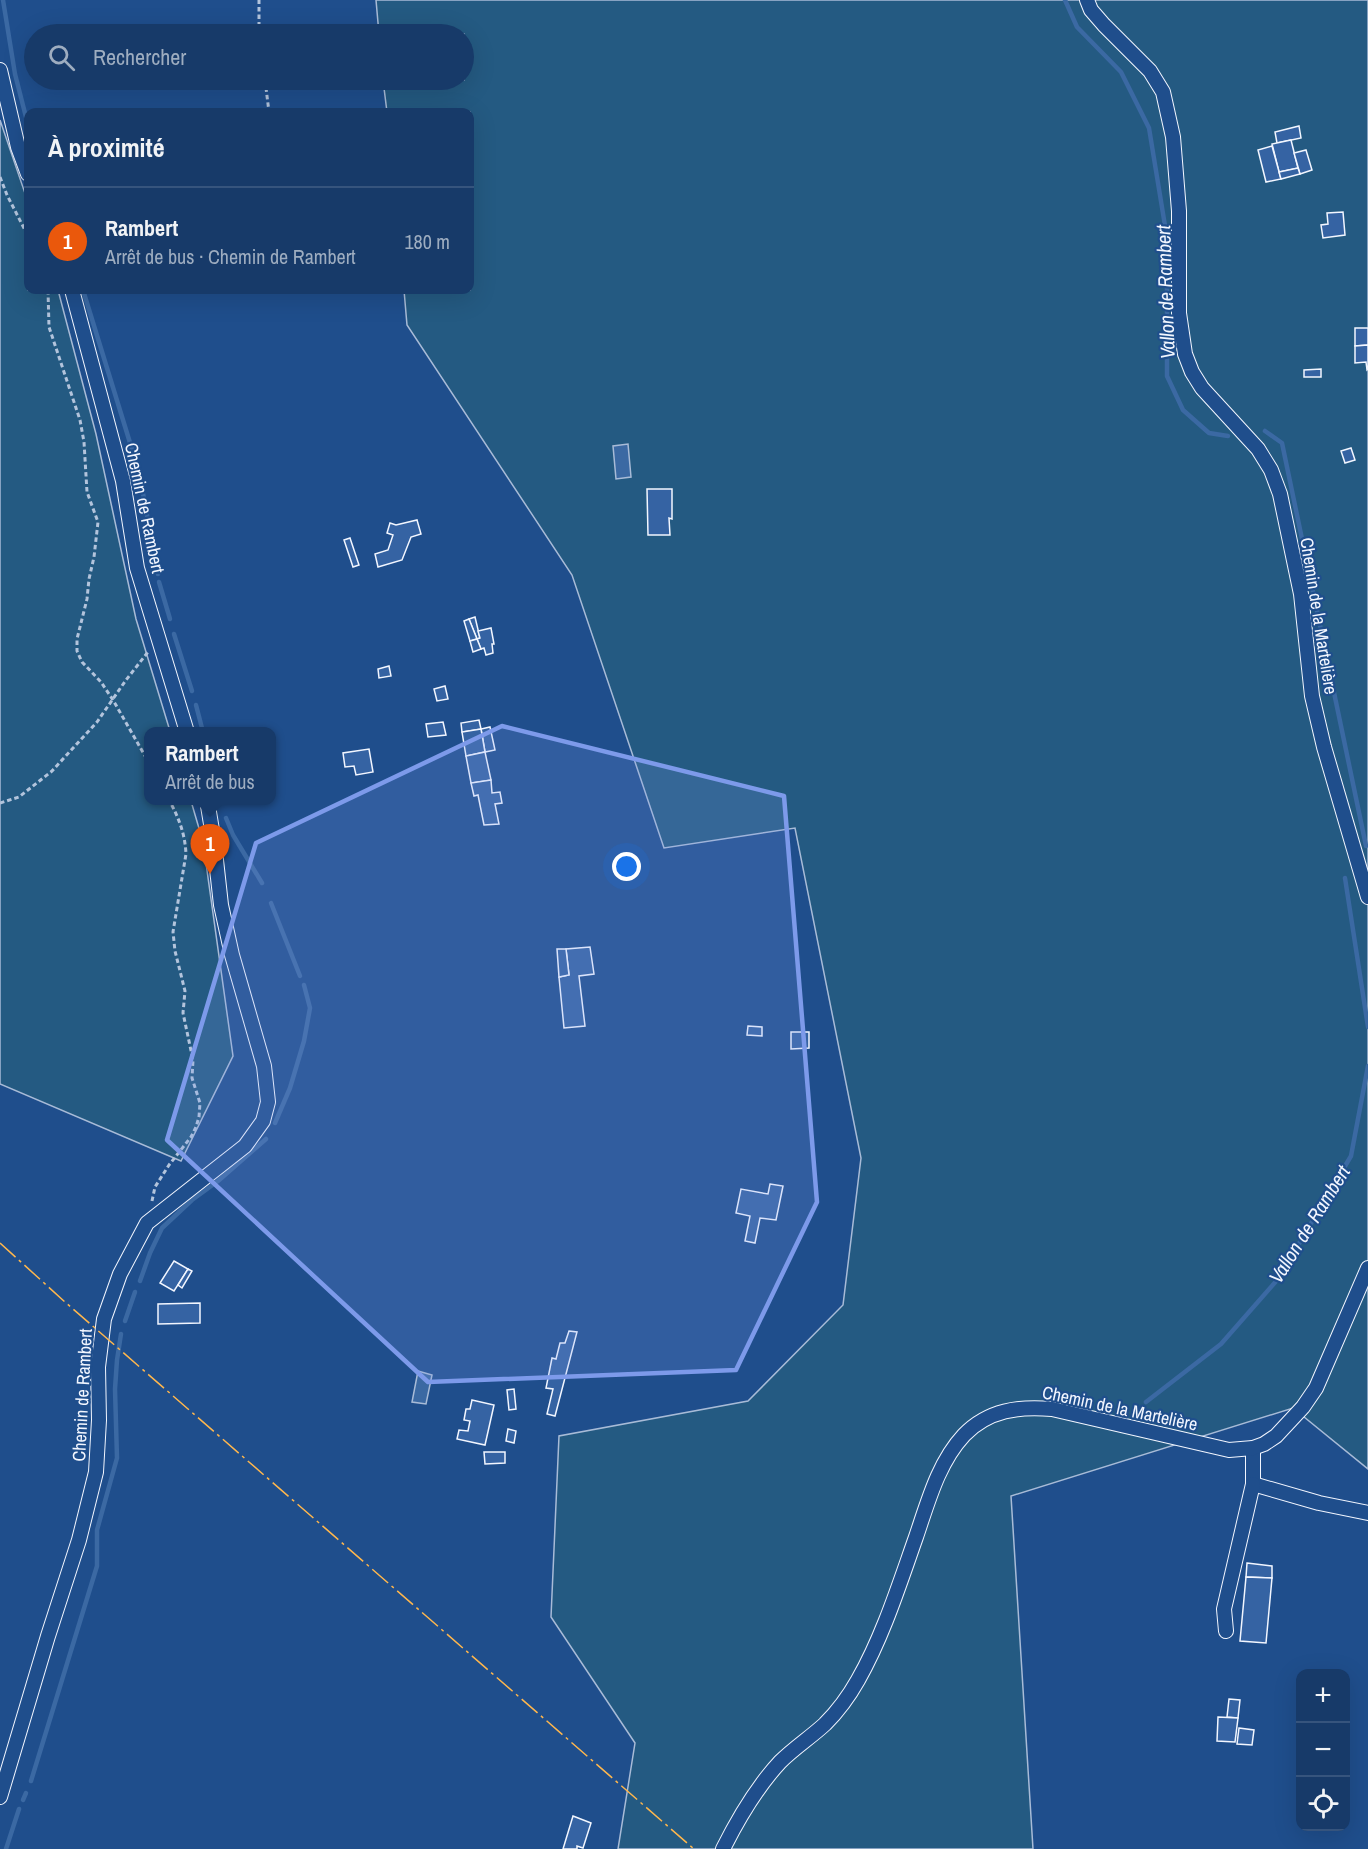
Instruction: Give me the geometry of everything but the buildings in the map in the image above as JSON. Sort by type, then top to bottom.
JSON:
[{"type":"street","name":"Chemin de la Martelière","points":[[1087,0],[1091,10],[1150,72],[1163,92],[1173,137],[1179,211],[1179,313],[1185,354],[1202,388],[1258,449],[1271,470],[1280,494],[1301,594],[1312,696],[1324,747],[1368,897]]},
{"type":"street","points":[[0,70],[24,163]]},
{"type":"street","name":"Chemin de Rambert","points":[[73,294],[123,482],[137,568],[185,727]]},
{"type":"street","name":"Chemin de Rambert","points":[[0,1797],[79,1540],[96,1472],[99,1420],[98,1367],[104,1319],[120,1274],[147,1223],[245,1146],[263,1121],[268,1101],[264,1066],[232,955],[221,905],[208,805]]},
{"type":"street","points":[[1226,1630],[1224,1608],[1253,1484],[1253,1448],[1264,1444],[1289,1424],[1316,1388],[1368,1268]]},
{"type":"street","name":"Chemin de la Martelière","points":[[723,1849],[747,1803],[763,1782],[781,1761],[825,1724],[843,1703],[858,1679],[877,1641],[896,1593],[937,1479],[964,1435],[982,1420],[1003,1411],[1027,1407],[1052,1408],[1229,1450],[1253,1448]]},
{"type":"street","points":[[1253,1484],[1319,1503],[1368,1513]]},
{"type":"path","points":[[259,0],[259,24]]},
{"type":"path","points":[[266,90],[268,108]]},
{"type":"path","points":[[0,177],[24,228]]},
{"type":"path","points":[[48,294],[49,327],[80,420],[84,442],[87,492],[98,522],[87,598],[77,639],[77,651],[82,662],[101,682],[113,700],[144,754]]},
{"type":"path","points":[[0,803],[18,797],[52,771],[97,722],[126,680],[159,639]]},
{"type":"path","points":[[147,1223],[155,1187],[191,1137],[199,1117],[200,1103],[192,1078],[193,1060],[183,1013],[184,990],[175,951],[174,932],[186,854],[179,819],[172,805]]},
{"type":"highlighted area","points":[[502,726],[784,796],[817,1202],[736,1370],[428,1382],[167,1140],[256,843]]},
{"type":"shaded area","points":[[376,0],[1368,0],[1368,1469],[1293,1408],[1011,1496],[1033,1849],[618,1849],[635,1743],[551,1617],[559,1436],[748,1401],[843,1305],[861,1158],[795,828],[664,848],[572,575],[407,325],[404,294],[474,294],[474,108],[386,108],[384,90],[474,90],[474,24],[378,24]]},
{"type":"shaded area","points":[[0,120],[24,190],[24,294],[59,294],[96,434],[136,619],[169,727],[144,727],[144,805],[192,805],[203,842],[233,1056],[181,1161],[0,1084]]},
{"type":"shaded area","points":[[628,444],[631,477],[616,479],[613,446]]},
{"type":"shaded area","points":[[418,1371],[432,1375],[426,1404],[412,1402]]},
{"type":"waterway","points":[[3,0],[15,74],[24,109]]},
{"type":"waterway","name":"Vallon de Rambert","points":[[1065,0],[1077,27],[1121,72],[1149,128],[1167,238],[1167,376],[1183,410],[1209,433],[1228,436]]},
{"type":"waterway","points":[[84,294],[139,472],[158,574]]},
{"type":"waterway","name":"Vallon de Rambert","points":[[1265,431],[1282,443],[1366,846]]},
{"type":"waterway","points":[[159,582],[170,619]]},
{"type":"waterway","points":[[174,634],[192,691]]},
{"type":"waterway","points":[[196,705],[202,727]]},
{"type":"waterway","points":[[226,818],[233,835],[262,883]]},
{"type":"waterway","name":"Vallon de Rambert","points":[[1345,878],[1368,1027]]},
{"type":"waterway","points":[[271,903],[300,976]]},
{"type":"waterway","points":[[275,1123],[290,1088],[304,1041],[310,1008],[304,985]]},
{"type":"waterway","name":"Vallon de Rambert","points":[[1146,1402],[1221,1344],[1278,1279],[1351,1156],[1368,1066]]},
{"type":"waterway","points":[[140,1281],[162,1228],[266,1139]]},
{"type":"waterway","points":[[125,1321],[135,1292]]},
{"type":"waterway","points":[[31,1781],[97,1566],[97,1530],[117,1458],[115,1389],[121,1334]]},
{"type":"waterway","points":[[23,1800],[26,1793]]},
{"type":"waterway","points":[[6,1849],[19,1809]]},
{"type":"power","points":[[0,1243],[694,1849]]},
{"type":"place","name":"Rambert","points":[[210,874]]}]
